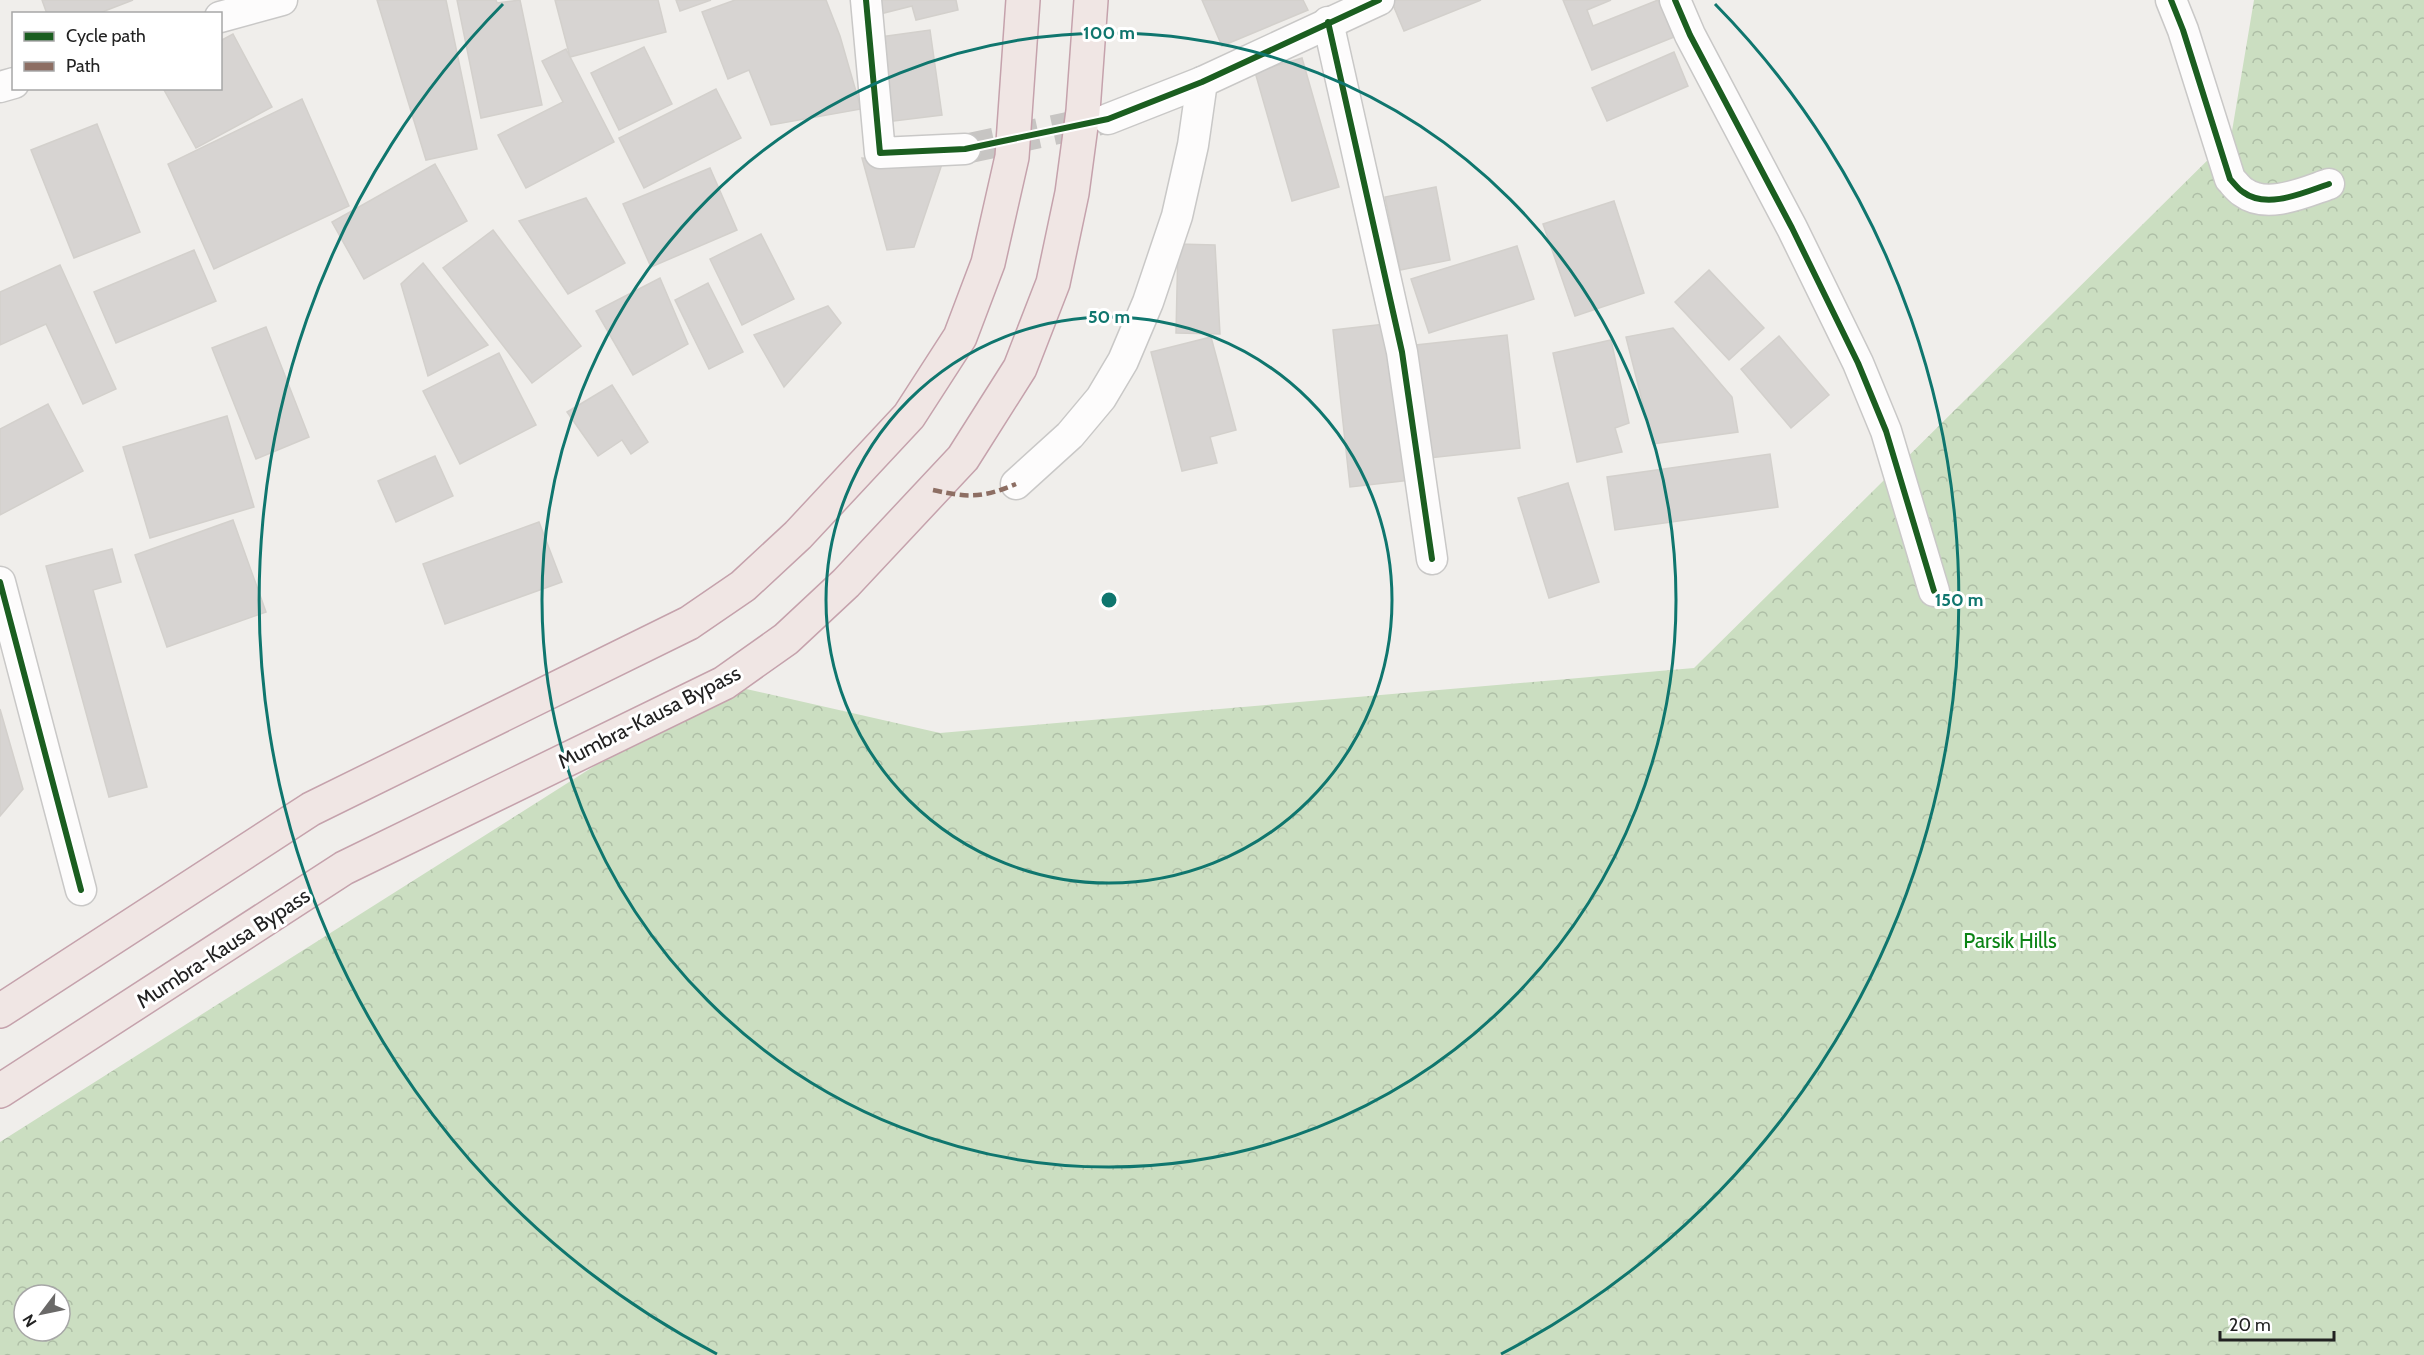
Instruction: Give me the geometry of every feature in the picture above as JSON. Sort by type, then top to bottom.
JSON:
[{"type":"highway","points":[[0,1011],[311,809],[689,624],[743,586],[798,535],[909,416],[960,337],[988,263],[1012,157],[1023,0]]},
{"type":"highway","name":"Mumbra-Kausa Bypass","points":[[0,1091],[344,868],[724,683],[786,639],[846,584],[963,458],[1020,368],[1053,283],[1072,193],[1083,111],[1091,0]]},
{"type":"street","points":[[222,15],[282,0]]},
{"type":"street","points":[[866,0],[880,153],[965,149]]},
{"type":"street","points":[[1108,119],[1202,82],[1379,0]]},
{"type":"street","points":[[1675,0],[1689,35],[1792,228],[1857,363],[1886,431],[1934,591]]},
{"type":"street","points":[[2170,0],[2183,30],[2230,179],[2244,194],[2263,199],[2287,198],[2329,184]]},
{"type":"street","points":[[1328,22],[1402,352],[1432,559]]},
{"type":"street","points":[[1016,484],[1070,435],[1101,398],[1122,361],[1148,302],[1177,216],[1193,146],[1202,82]]},
{"type":"street","points":[[0,582],[81,890]]},
{"type":"green space","name":"Parsik Hills","points":[[2254,0],[2424,0],[2424,1355],[0,1355],[0,1142],[724,684],[940,733],[1694,668],[2231,137]]},
{"type":"building","points":[[42,0],[133,0],[102,12],[46,12]]},
{"type":"building","points":[[377,0],[446,0],[477,149],[426,160]]},
{"type":"building","points":[[457,0],[496,0],[497,3],[520,0],[542,105],[481,118]]},
{"type":"building","points":[[555,0],[658,0],[666,32],[570,57]]},
{"type":"building","points":[[676,0],[711,0],[680,11]]},
{"type":"building","points":[[735,0],[826,0],[840,36],[861,109],[771,125],[749,70],[728,79],[702,12]]},
{"type":"building","points":[[876,0],[956,0],[958,10],[916,20],[912,6],[880,14]]},
{"type":"building","points":[[1202,0],[1303,0],[1308,10],[1222,46]]},
{"type":"building","points":[[1391,0],[1481,0],[1404,31]]},
{"type":"building","points":[[1563,0],[1611,0],[1587,10],[1593,26],[1658,0],[1674,37],[1592,70]]},
{"type":"building","points":[[930,30],[942,115],[886,122],[873,38]]},
{"type":"building","points":[[233,34],[272,107],[196,148],[164,90],[222,90],[222,40]]},
{"type":"building","points":[[644,47],[672,104],[619,130],[591,73]]},
{"type":"building","points":[[566,49],[614,142],[526,188],[498,135],[563,102],[542,61]]},
{"type":"building","points":[[1674,52],[1688,86],[1607,121],[1592,88]]},
{"type":"building","points":[[1302,58],[1339,187],[1292,201],[1255,72]]},
{"type":"building","points":[[716,89],[741,138],[644,188],[619,138]]},
{"type":"building","points":[[302,99],[349,206],[214,269],[168,164]]},
{"type":"building","points":[[97,124],[140,232],[74,258],[31,150]]},
{"type":"building","points":[[862,158],[942,164],[914,247],[887,250]]},
{"type":"building","points":[[435,164],[467,221],[364,279],[332,222]]},
{"type":"building","points":[[710,168],[737,230],[651,267],[623,204]]},
{"type":"building","points":[[1436,187],[1450,260],[1400,270],[1385,197]]},
{"type":"building","points":[[586,198],[625,263],[568,294],[519,221]]},
{"type":"building","points":[[1614,201],[1644,293],[1575,316],[1543,224]]},
{"type":"building","points":[[493,230],[581,346],[532,383],[443,268]]},
{"type":"building","points":[[761,234],[794,299],[742,325],[710,259]]},
{"type":"building","points":[[1178,244],[1215,245],[1220,334],[1176,333]]},
{"type":"building","points":[[1517,246],[1534,299],[1429,333],[1411,279]]},
{"type":"building","points":[[194,250],[216,301],[116,343],[94,292]]},
{"type":"building","points":[[423,263],[488,345],[428,376],[401,284]]},
{"type":"building","points":[[60,265],[116,389],[83,404],[46,324],[0,345],[0,292]]},
{"type":"building","points":[[1709,270],[1764,328],[1729,360],[1675,302]]},
{"type":"building","points":[[660,278],[688,344],[633,375],[596,311]]},
{"type":"building","points":[[708,283],[743,352],[709,369],[675,300]]},
{"type":"building","points":[[828,306],[841,323],[784,387],[754,335]]},
{"type":"building","points":[[1394,323],[1411,480],[1350,487],[1333,330]]},
{"type":"building","points":[[266,327],[309,437],[256,459],[212,348]]},
{"type":"building","points":[[1673,328],[1732,397],[1738,432],[1653,444],[1626,337]]},
{"type":"building","points":[[1507,335],[1520,448],[1429,458],[1416,345]]},
{"type":"building","points":[[1779,336],[1829,395],[1791,428],[1741,369]]},
{"type":"building","points":[[1211,337],[1236,430],[1210,437],[1217,463],[1182,471],[1151,352]]},
{"type":"building","points":[[1611,340],[1629,423],[1615,428],[1622,452],[1577,462],[1553,353]]},
{"type":"building","points":[[499,353],[536,425],[460,464],[423,391]]},
{"type":"building","points":[[612,385],[648,442],[631,454],[622,440],[598,456],[567,412]]},
{"type":"building","points":[[48,404],[83,471],[0,515],[0,429]]},
{"type":"building","points":[[227,416],[254,507],[150,538],[123,447]]},
{"type":"building","points":[[1770,454],[1778,507],[1615,530],[1607,477]]},
{"type":"building","points":[[435,456],[453,496],[396,522],[378,481]]},
{"type":"building","points":[[1568,483],[1599,582],[1549,598],[1518,498]]},
{"type":"building","points":[[233,520],[266,612],[167,647],[135,555]]},
{"type":"building","points":[[539,522],[562,582],[445,624],[423,564]]},
{"type":"building","points":[[112,549],[121,582],[93,590],[147,787],[109,797],[46,566]]},
{"type":"building","points":[[0,709],[23,789],[0,816]]},
{"type":"tunnel","points":[[965,149],[1105,119]]},
{"type":"marked path","points":[[933,490],[975,495],[994,492],[1016,484]]},
{"type":"cycle path","points":[[866,0],[880,153],[965,149],[1108,119],[1202,82],[1379,0]]},
{"type":"cycle path","points":[[1675,0],[1690,35],[1792,228],[1858,363],[1886,431],[1934,591]]},
{"type":"cycle path","points":[[2171,0],[2183,30],[2230,179],[2243,192],[2263,199],[2286,198],[2329,184]]},
{"type":"cycle path","points":[[1328,22],[1402,352],[1432,559]]},
{"type":"cycle path","points":[[0,582],[81,890]]}]
